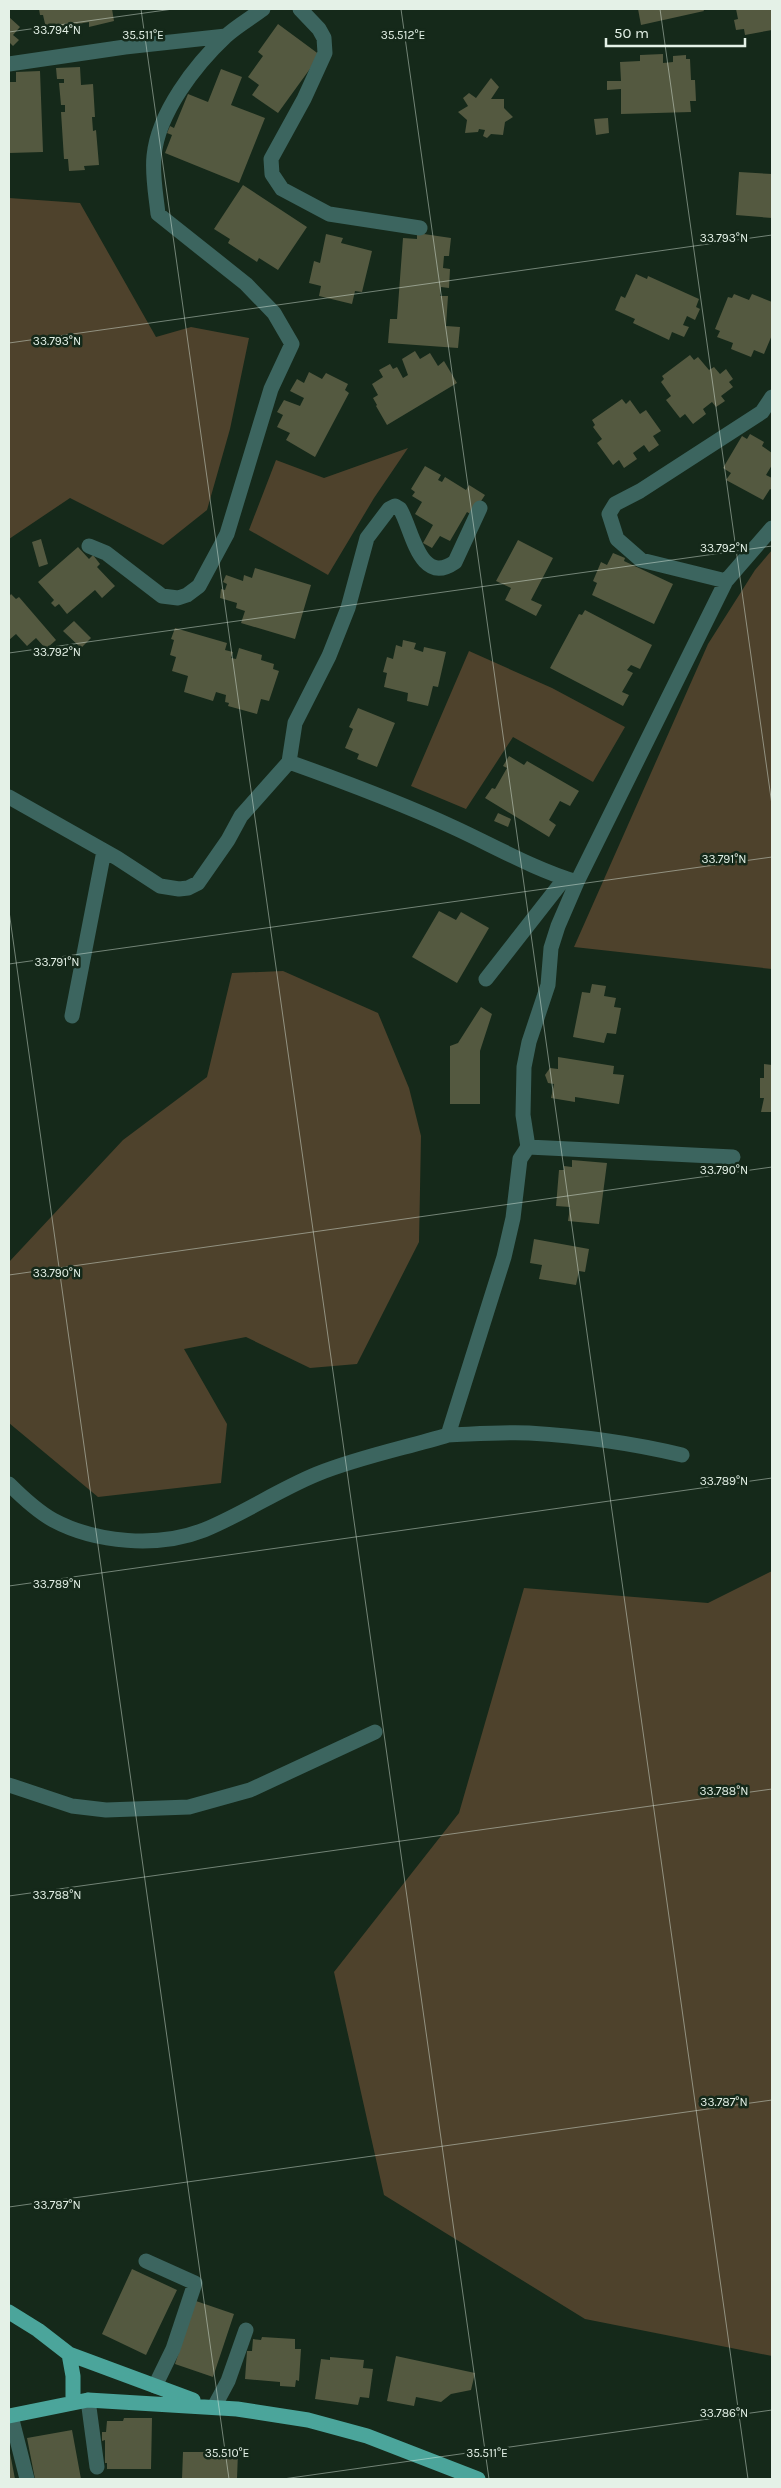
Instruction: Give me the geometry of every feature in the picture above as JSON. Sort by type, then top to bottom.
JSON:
[{"type":"main road","points":[[9,2312],[38,2330],[69,2354],[212,2406]]},
{"type":"main road","points":[[69,2354],[80,2401]]},
{"type":"main road","points":[[10,2416],[80,2401],[212,2406],[308,2420],[358,2434],[461,2475],[478,2479]]},
{"type":"street","points":[[89,546],[106,553],[162,596],[178,598],[187,595],[199,586],[227,534],[271,389],[292,344],[274,313],[246,284],[158,214],[154,156],[162,127],[176,95],[199,64],[226,36],[263,9]]},
{"type":"street","points":[[300,9],[319,29],[324,38],[325,53],[304,99],[271,159],[272,174],[282,189],[329,214],[420,228]]},
{"type":"street","points":[[9,64],[125,47],[226,36]]},
{"type":"street","points":[[726,581],[641,560],[617,539],[609,514],[615,504],[640,491],[762,412],[772,398]]},
{"type":"street","points":[[9,797],[104,851],[160,886],[174,890],[188,888],[198,883],[228,840],[241,816],[289,762],[295,723],[329,656],[348,608],[367,538],[375,525],[389,509],[395,506],[400,509],[414,546],[420,556],[438,568],[447,567],[455,562],[480,508]]},
{"type":"street","points":[[486,979],[571,880],[610,819],[726,581],[772,528]]},
{"type":"street","points":[[289,762],[389,799],[553,875],[571,880]]},
{"type":"street","points":[[72,1016],[104,851]]},
{"type":"street","points":[[448,1435],[502,1265],[513,1218],[520,1159],[528,1147],[523,1115],[524,1067],[529,1042],[548,985],[551,948],[571,880]]},
{"type":"street","points":[[528,1147],[733,1158]]},
{"type":"street","points":[[9,1484],[24,1499],[53,1520],[82,1532],[131,1541],[172,1538],[204,1530],[327,1470],[448,1435],[528,1433],[568,1436],[611,1441],[682,1455]]},
{"type":"street","points":[[9,1785],[80,1807],[106,1810],[189,1807],[250,1790],[375,1732]]},
{"type":"street","points":[[146,2261],[195,2283],[173,2350],[155,2386]]},
{"type":"street","points":[[212,2406],[228,2381],[246,2330]]},
{"type":"street","points":[[80,2401],[97,2466]]},
{"type":"street","points":[[10,2416],[27,2479]]},
{"type":"shaded area","points":[[9,198],[80,203],[156,337],[191,327],[249,338],[230,429],[207,510],[163,545],[70,498],[9,539]]},
{"type":"shaded area","points":[[408,448],[374,498],[328,575],[249,530],[276,460],[324,478]]},
{"type":"shaded area","points":[[772,550],[772,969],[574,947],[708,644],[755,570]]},
{"type":"shaded area","points":[[469,651],[552,688],[625,727],[593,782],[513,737],[466,809],[411,786]]},
{"type":"shaded area","points":[[283,971],[378,1013],[409,1088],[421,1136],[419,1242],[357,1364],[310,1368],[246,1337],[184,1349],[227,1424],[221,1483],[98,1497],[9,1423],[9,1262],[123,1140],[207,1077],[232,973]]},
{"type":"shaded area","points":[[772,1571],[772,2356],[585,2319],[384,2195],[334,1972],[459,1813],[524,1588],[708,1603]]},
{"type":"building","points":[[39,9],[112,9],[114,21],[89,27],[89,22],[73,25],[74,30],[56,34],[55,27],[46,28],[43,15],[40,15]]},
{"type":"building","points":[[638,9],[703,9],[704,11],[641,25]]},
{"type":"building","points":[[736,9],[772,9],[772,30],[745,35],[744,29],[736,30],[734,20],[738,19]]},
{"type":"building","points":[[9,17],[20,27],[13,35],[19,40],[13,46],[9,42]]},
{"type":"building","points":[[278,24],[320,55],[278,113],[252,95],[259,85],[248,77],[263,56],[258,52]]},
{"type":"building","points":[[663,54],[663,63],[673,62],[673,56],[686,55],[686,59],[690,59],[691,80],[695,80],[696,101],[690,101],[691,112],[621,114],[621,89],[607,90],[607,81],[621,81],[620,62],[640,61],[640,55]]},
{"type":"building","points":[[80,67],[81,85],[93,84],[95,117],[92,117],[93,131],[96,130],[99,165],[84,166],[85,170],[69,171],[68,159],[64,159],[61,112],[65,112],[65,105],[61,105],[59,83],[64,83],[64,79],[57,79],[56,68]]},
{"type":"building","points":[[221,69],[242,77],[231,105],[265,118],[239,183],[165,153],[172,135],[167,133],[170,126],[174,128],[188,94],[208,102]]},
{"type":"building","points":[[40,71],[43,152],[9,153],[9,82],[16,82],[16,72]]},
{"type":"building","points":[[491,78],[499,87],[491,99],[504,99],[504,108],[513,117],[505,122],[503,135],[491,134],[487,138],[483,136],[485,130],[479,129],[478,132],[465,133],[467,120],[458,112],[468,106],[463,98],[469,93],[476,98]]},
{"type":"building","points":[[608,118],[609,133],[596,135],[594,119]]},
{"type":"building","points":[[739,172],[772,174],[772,218],[736,215]]},
{"type":"building","points":[[243,185],[307,227],[278,270],[259,258],[257,262],[228,243],[230,239],[214,229]]},
{"type":"building","points":[[417,233],[451,238],[449,256],[444,256],[443,268],[450,269],[449,288],[441,287],[440,296],[448,296],[446,326],[460,327],[458,348],[388,343],[390,319],[397,319],[403,238],[417,239]]},
{"type":"building","points":[[326,234],[343,238],[341,243],[372,251],[362,292],[355,291],[352,304],[319,296],[321,286],[309,283],[314,261],[320,263]]},
{"type":"building","points":[[636,274],[647,279],[648,276],[699,299],[696,307],[700,309],[695,320],[687,316],[683,325],[689,327],[684,337],[672,332],[669,340],[633,323],[635,319],[615,310],[621,296],[625,298]]},
{"type":"building","points":[[734,294],[749,300],[752,294],[772,302],[772,335],[764,354],[754,350],[751,357],[731,349],[733,343],[717,337],[720,331],[715,329],[728,297],[732,298]]},
{"type":"building","points":[[415,351],[420,359],[430,353],[438,366],[444,361],[457,383],[387,425],[373,398],[378,395],[372,384],[383,377],[379,370],[390,364],[393,369],[397,367],[403,378],[408,375],[402,359]]},
{"type":"building","points":[[690,355],[694,360],[698,357],[709,370],[714,367],[720,374],[726,369],[733,379],[729,382],[733,387],[721,396],[725,401],[716,407],[712,402],[703,409],[706,414],[693,424],[685,414],[680,418],[666,400],[671,396],[661,382],[664,379],[662,376]]},
{"type":"building","points":[[309,372],[322,379],[326,373],[348,384],[345,390],[349,393],[315,457],[286,440],[290,433],[277,427],[283,415],[277,412],[284,400],[300,406],[304,398],[290,391],[297,379],[304,383]]},
{"type":"building","points":[[622,399],[626,404],[630,400],[640,414],[646,410],[661,431],[653,436],[659,445],[649,452],[644,445],[633,453],[637,459],[624,468],[619,460],[613,465],[597,443],[602,439],[593,427],[595,425],[592,420]]},
{"type":"building","points":[[750,434],[764,442],[762,446],[772,453],[772,465],[766,475],[772,478],[772,490],[770,489],[763,500],[726,480],[731,473],[723,468],[742,436],[747,439]]},
{"type":"building","points":[[425,466],[441,475],[438,480],[442,482],[445,477],[466,490],[469,485],[485,495],[472,515],[467,512],[450,541],[440,536],[432,548],[423,543],[433,525],[415,514],[422,502],[412,496],[415,492],[411,489]]},
{"type":"building","points":[[41,539],[48,564],[39,567],[32,542]]},
{"type":"building","points":[[518,540],[553,558],[531,600],[542,605],[536,616],[505,600],[511,588],[496,581]]},
{"type":"building","points":[[78,547],[89,559],[93,555],[100,564],[97,567],[115,586],[102,598],[95,590],[67,614],[59,604],[55,607],[51,603],[54,600],[38,582]]},
{"type":"building","points":[[613,553],[625,558],[624,561],[673,584],[654,624],[592,595],[597,583],[593,581],[601,562],[607,565]]},
{"type":"building","points":[[255,568],[311,585],[295,639],[241,623],[245,611],[236,608],[237,603],[220,598],[221,589],[225,590],[227,584],[223,582],[226,575],[243,581],[244,575],[252,578]]},
{"type":"building","points":[[11,594],[16,599],[19,597],[56,640],[46,649],[36,638],[27,646],[16,634],[9,640],[9,597]]},
{"type":"building","points":[[585,610],[652,645],[640,669],[631,665],[627,670],[633,673],[622,692],[629,695],[623,706],[550,668],[579,614],[582,615]]},
{"type":"building","points":[[74,621],[91,638],[81,648],[63,631]]},
{"type":"building","points":[[175,628],[227,643],[225,650],[233,652],[231,658],[236,659],[239,648],[262,655],[261,660],[274,664],[273,669],[279,671],[269,701],[261,699],[257,714],[228,706],[229,703],[225,702],[226,695],[216,692],[213,701],[184,692],[188,676],[172,671],[176,657],[170,655],[174,640],[171,639]]},
{"type":"building","points":[[403,640],[416,643],[414,649],[423,652],[424,647],[446,652],[438,687],[433,686],[428,706],[407,701],[408,693],[384,687],[387,673],[383,672],[387,657],[393,659],[396,645],[402,647]]},
{"type":"building","points":[[358,708],[395,723],[377,767],[357,759],[359,754],[345,748],[353,729],[349,727]]},
{"type":"building","points":[[509,756],[524,765],[527,761],[579,791],[570,806],[560,801],[549,820],[556,825],[549,837],[485,798],[492,788],[495,789],[507,768],[503,766]]},
{"type":"building","points":[[498,813],[511,819],[508,827],[494,821]]},
{"type":"building","points":[[439,911],[456,920],[461,912],[489,928],[457,983],[412,957]]},
{"type":"building","points":[[592,984],[606,986],[604,996],[616,998],[614,1007],[621,1008],[616,1034],[607,1033],[604,1043],[573,1037],[582,992],[590,993]]},
{"type":"building","points":[[481,1007],[492,1014],[480,1051],[480,1104],[450,1104],[450,1046],[458,1043]]},
{"type":"building","points":[[558,1057],[614,1066],[613,1074],[624,1075],[619,1104],[575,1097],[575,1102],[551,1098],[554,1084],[548,1083],[545,1075],[550,1068],[558,1069]]},
{"type":"building","points":[[764,1064],[772,1065],[772,1112],[761,1112],[764,1098],[760,1098],[760,1078],[764,1078]]},
{"type":"building","points":[[572,1160],[607,1163],[599,1224],[568,1221],[570,1207],[556,1206],[559,1170],[564,1170],[564,1166],[572,1167]]},
{"type":"building","points":[[534,1239],[589,1249],[585,1272],[579,1271],[576,1285],[539,1279],[542,1265],[530,1263]]},
{"type":"building","points":[[132,2269],[177,2290],[146,2355],[102,2334]]},
{"type":"building","points":[[196,2301],[234,2314],[213,2377],[175,2364]]},
{"type":"building","points":[[262,2337],[295,2339],[295,2349],[301,2349],[299,2381],[296,2380],[295,2387],[280,2386],[280,2382],[245,2379],[247,2351],[252,2351],[253,2339],[261,2340]]},
{"type":"building","points":[[396,2356],[475,2373],[471,2390],[451,2394],[441,2402],[416,2397],[414,2406],[387,2401]]},
{"type":"building","points":[[330,2357],[364,2360],[363,2368],[373,2369],[369,2398],[360,2397],[358,2405],[315,2399],[321,2359],[330,2360]]},
{"type":"building","points":[[124,2418],[152,2418],[151,2469],[107,2469],[107,2463],[105,2463],[105,2440],[102,2441],[102,2432],[106,2432],[107,2421],[123,2421]]},
{"type":"building","points":[[72,2430],[81,2479],[35,2479],[27,2438]]},
{"type":"building","points":[[183,2452],[238,2452],[237,2479],[182,2479]]},
{"type":"building","points":[[10,2453],[15,2479],[9,2479]]}]
